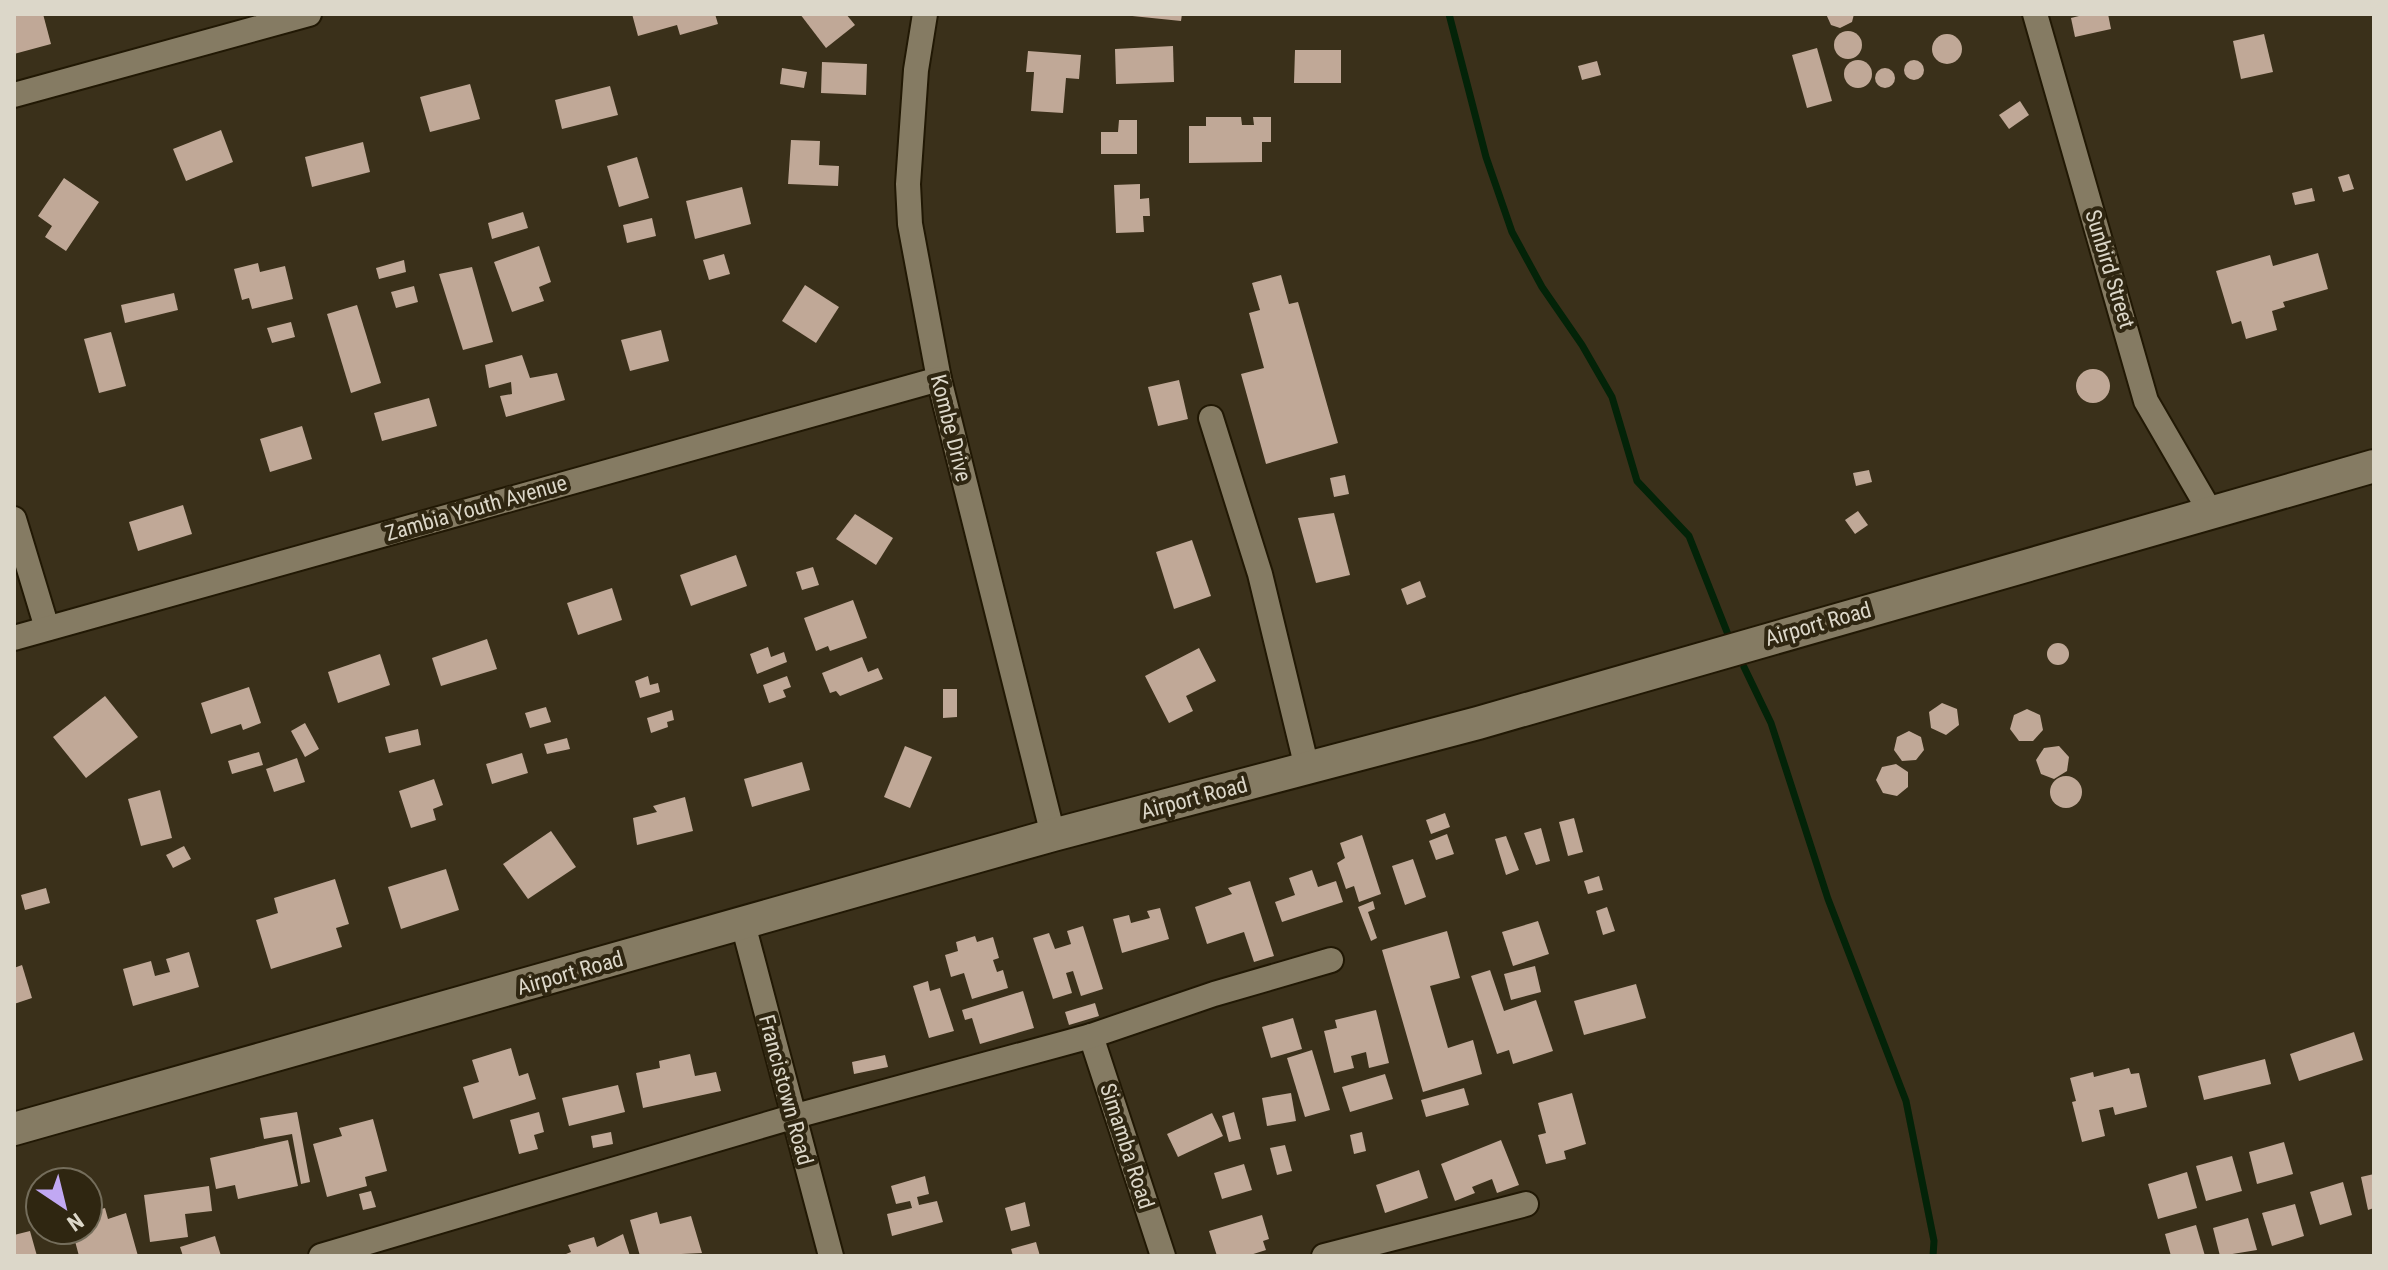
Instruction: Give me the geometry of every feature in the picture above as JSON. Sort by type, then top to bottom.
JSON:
[{"type":"street","points":[[14,95],[309,14]]},
{"type":"street","name":"Kombe Drive","points":[[925,14],[916,70],[908,184],[910,224],[939,379],[1053,835]]},
{"type":"street","name":"Sunbird Street","points":[[2035,14],[2146,401],[2211,513]]},
{"type":"street","name":"Zambia Youth Avenue","points":[[14,638],[939,379]]},
{"type":"street","points":[[1211,418],[1260,574],[1307,768]]},
{"type":"street","name":"Airport Road","points":[[14,1129],[1053,835],[1478,723],[2374,466]]},
{"type":"street","points":[[14,519],[47,628]]},
{"type":"street","name":"Francistown Road","points":[[743,924],[831,1256]]},
{"type":"street","points":[[321,1256],[792,1117],[1091,1036],[1214,994],[1331,960]]},
{"type":"street","name":"Simamba Road","points":[[1091,1036],[1163,1256]]},
{"type":"street","points":[[1324,1256],[1526,1204]]},
{"type":"building","points":[[15,14],[43,14],[51,44],[14,54]]},
{"type":"building","points":[[632,14],[715,14],[718,24],[680,35],[677,25],[638,36]]},
{"type":"building","points":[[800,14],[846,14],[855,25],[826,48]]},
{"type":"building","points":[[1113,14],[1182,14],[1181,21]]},
{"type":"building","points":[[1826,14],[1854,14],[1852,22],[1840,28],[1831,25]]},
{"type":"building","points":[[2108,14],[2111,29],[2075,37],[2071,18]]},
{"type":"building","points":[[1848,31],[1858,35],[1862,45],[1858,55],[1848,59],[1838,55],[1834,45],[1838,35]]},
{"type":"building","points":[[1947,34],[1957,39],[1962,49],[1957,59],[1947,64],[1937,59],[1932,49],[1937,39]]},
{"type":"building","points":[[2264,34],[2273,72],[2241,79],[2233,41]]},
{"type":"building","points":[[1173,46],[1174,82],[1116,84],[1115,49]]},
{"type":"building","points":[[1817,48],[1832,101],[1807,108],[1792,55]]},
{"type":"building","points":[[1295,50],[1341,50],[1341,83],[1294,83]]},
{"type":"building","points":[[1028,51],[1081,55],[1079,79],[1066,78],[1063,113],[1031,111],[1034,72],[1026,72]]},
{"type":"building","points":[[1858,60],[1868,64],[1872,74],[1868,84],[1858,88],[1848,84],[1844,74],[1848,64]]},
{"type":"building","points":[[1914,60],[1921,63],[1924,70],[1921,77],[1914,80],[1907,77],[1904,70],[1907,63]]},
{"type":"building","points":[[1597,61],[1601,75],[1582,80],[1578,66]]},
{"type":"building","points":[[822,62],[867,64],[866,95],[821,93]]},
{"type":"building","points":[[782,68],[807,72],[804,88],[780,84]]},
{"type":"building","points":[[1881,68],[1889,68],[1895,78],[1889,88],[1881,88],[1875,82],[1875,74]]},
{"type":"building","points":[[470,84],[480,119],[430,132],[420,97]]},
{"type":"building","points":[[610,86],[618,115],[562,129],[555,100]]},
{"type":"building","points":[[2020,101],[2029,115],[2009,129],[1999,115]]},
{"type":"building","points":[[1206,117],[1241,117],[1242,125],[1254,125],[1253,117],[1271,117],[1271,142],[1262,142],[1262,162],[1189,163],[1189,126],[1206,126]]},
{"type":"building","points":[[1119,120],[1137,120],[1137,154],[1101,154],[1101,132],[1118,132]]},
{"type":"building","points":[[221,130],[233,162],[186,181],[173,149]]},
{"type":"building","points":[[791,140],[820,141],[819,165],[839,166],[838,186],[788,184]]},
{"type":"building","points":[[363,142],[370,172],[312,187],[305,157]]},
{"type":"building","points":[[637,157],[649,198],[619,207],[607,166]]},
{"type":"building","points":[[2349,174],[2354,189],[2343,192],[2338,177]]},
{"type":"building","points":[[64,178],[99,202],[66,251],[45,237],[52,226],[38,216]]},
{"type":"building","points":[[1140,184],[1140,199],[1149,198],[1150,216],[1143,216],[1144,232],[1116,233],[1114,185]]},
{"type":"building","points":[[742,187],[751,224],[695,239],[686,201]]},
{"type":"building","points":[[2312,188],[2315,201],[2295,205],[2292,193]]},
{"type":"building","points":[[523,212],[528,228],[492,239],[488,223]]},
{"type":"building","points":[[652,218],[656,236],[627,243],[623,225]]},
{"type":"building","points":[[539,246],[551,282],[539,287],[544,301],[512,312],[494,262]]},
{"type":"building","points":[[2318,253],[2328,289],[2283,302],[2285,307],[2272,311],[2277,330],[2246,339],[2241,321],[2232,324],[2216,271],[2270,255],[2273,266]]},
{"type":"building","points":[[724,254],[730,274],[709,280],[703,260]]},
{"type":"building","points":[[404,260],[406,272],[379,279],[376,268]]},
{"type":"building","points":[[258,263],[260,272],[285,266],[293,299],[252,309],[249,298],[242,300],[234,269]]},
{"type":"building","points":[[472,267],[493,342],[463,350],[439,274]]},
{"type":"building","points":[[1281,275],[1289,304],[1298,302],[1338,443],[1266,464],[1241,374],[1264,368],[1249,313],[1260,310],[1252,283]]},
{"type":"building","points":[[805,285],[839,307],[816,343],[782,321]]},
{"type":"building","points":[[414,286],[418,302],[396,308],[391,292]]},
{"type":"building","points":[[174,293],[178,310],[125,323],[121,305]]},
{"type":"building","points":[[357,305],[381,383],[351,393],[327,314]]},
{"type":"building","points":[[291,322],[295,337],[272,343],[267,328]]},
{"type":"building","points":[[661,330],[669,361],[630,371],[621,340]]},
{"type":"building","points":[[111,332],[126,386],[99,393],[84,339]]},
{"type":"building","points":[[522,355],[530,378],[557,373],[565,400],[506,417],[500,396],[512,394],[511,382],[489,388],[485,365]]},
{"type":"building","points":[[2093,369],[2105,374],[2110,386],[2105,398],[2093,403],[2081,398],[2076,386],[2081,374]]},
{"type":"building","points":[[1179,380],[1188,419],[1158,426],[1148,387]]},
{"type":"building","points":[[429,398],[437,426],[382,441],[374,413]]},
{"type":"building","points":[[302,426],[312,459],[270,472],[260,439]]},
{"type":"building","points":[[1869,470],[1872,482],[1856,486],[1853,473]]},
{"type":"building","points":[[1345,475],[1349,494],[1334,497],[1330,478]]},
{"type":"building","points":[[183,505],[192,534],[138,551],[129,522]]},
{"type":"building","points":[[1858,511],[1868,525],[1855,534],[1845,520]]},
{"type":"building","points":[[1334,513],[1350,575],[1316,583],[1298,518]]},
{"type":"building","points":[[855,514],[893,538],[876,565],[836,539]]},
{"type":"building","points":[[1192,540],[1211,596],[1174,609],[1156,552]]},
{"type":"building","points":[[736,555],[747,586],[691,606],[680,575]]},
{"type":"building","points":[[813,567],[819,585],[802,590],[796,572]]},
{"type":"building","points":[[1420,581],[1426,597],[1407,605],[1401,589]]},
{"type":"building","points":[[612,588],[622,620],[578,635],[567,603]]},
{"type":"building","points":[[853,600],[867,638],[830,651],[828,646],[816,651],[804,618]]},
{"type":"building","points":[[487,639],[497,669],[441,686],[432,658]]},
{"type":"building","points":[[2058,643],[2066,646],[2069,654],[2066,662],[2058,665],[2050,662],[2047,654],[2050,646]]},
{"type":"building","points":[[768,647],[771,657],[784,652],[787,662],[757,674],[750,654]]},
{"type":"building","points":[[1199,648],[1216,681],[1186,696],[1193,711],[1169,723],[1145,676]]},
{"type":"building","points":[[380,654],[390,685],[338,703],[328,672]]},
{"type":"building","points":[[862,657],[868,672],[878,668],[883,679],[840,696],[836,691],[830,693],[822,673]]},
{"type":"building","points":[[648,676],[650,685],[658,683],[660,692],[640,698],[635,681]]},
{"type":"building","points":[[787,676],[791,687],[783,690],[786,697],[769,703],[763,685]]},
{"type":"building","points":[[249,687],[261,723],[243,730],[241,724],[211,734],[201,703]]},
{"type":"building","points":[[943,689],[957,689],[957,717],[943,718]]},
{"type":"building","points":[[105,696],[138,737],[86,778],[53,737]]},
{"type":"building","points":[[1942,703],[1957,709],[1959,725],[1946,735],[1931,728],[1929,712]]},
{"type":"building","points":[[546,707],[551,722],[530,728],[525,713]]},
{"type":"building","points":[[2027,709],[2040,715],[2043,730],[2033,741],[2019,741],[2010,729],[2014,715]]},
{"type":"building","points":[[672,710],[674,720],[667,722],[668,727],[651,733],[647,718]]},
{"type":"building","points":[[305,723],[319,749],[305,757],[291,731]]},
{"type":"building","points":[[418,729],[421,745],[389,753],[385,737]]},
{"type":"building","points":[[1909,731],[1921,737],[1924,750],[1916,760],[1902,761],[1894,750],[1897,737]]},
{"type":"building","points":[[567,738],[570,749],[547,754],[544,744]]},
{"type":"building","points":[[905,746],[932,757],[910,808],[884,797]]},
{"type":"building","points":[[2059,746],[2069,757],[2067,771],[2054,779],[2041,774],[2036,760],[2044,748]]},
{"type":"building","points":[[259,752],[263,765],[232,774],[228,761]]},
{"type":"building","points":[[522,753],[528,773],[492,784],[486,764]]},
{"type":"building","points":[[297,758],[305,782],[274,792],[266,769]]},
{"type":"building","points":[[802,762],[810,790],[752,807],[744,779]]},
{"type":"building","points":[[1896,764],[1908,772],[1908,787],[1897,796],[1883,793],[1876,780],[1882,767]]},
{"type":"building","points":[[2066,776],[2077,781],[2082,792],[2077,803],[2066,808],[2055,803],[2050,792],[2055,781]]},
{"type":"building","points":[[434,779],[443,805],[433,809],[436,820],[411,828],[399,791]]},
{"type":"building","points":[[160,790],[172,838],[141,846],[128,799]]},
{"type":"building","points":[[685,797],[693,831],[637,845],[633,818],[657,812],[653,806]]},
{"type":"building","points":[[1445,813],[1450,827],[1431,834],[1426,820]]},
{"type":"building","points":[[1574,818],[1583,852],[1568,856],[1559,822]]},
{"type":"building","points":[[1541,828],[1550,861],[1536,865],[1524,833]]},
{"type":"building","points":[[551,831],[576,867],[528,899],[503,864]]},
{"type":"building","points":[[1447,834],[1454,854],[1436,860],[1429,841]]},
{"type":"building","points":[[1362,835],[1381,894],[1359,902],[1354,886],[1346,889],[1337,863],[1345,858],[1340,843]]},
{"type":"building","points":[[1506,836],[1519,870],[1506,875],[1495,839]]},
{"type":"building","points":[[184,846],[191,859],[173,868],[166,855]]},
{"type":"building","points":[[1413,859],[1426,897],[1405,905],[1392,866]]},
{"type":"building","points":[[446,869],[459,910],[401,929],[388,887]]},
{"type":"building","points":[[1312,870],[1318,887],[1336,881],[1343,902],[1282,922],[1275,902],[1295,895],[1289,878]]},
{"type":"building","points":[[1599,876],[1603,890],[1588,894],[1584,881]]},
{"type":"building","points":[[335,879],[349,924],[336,928],[342,947],[271,969],[256,920],[278,913],[274,898]]},
{"type":"building","points":[[1250,881],[1274,956],[1254,962],[1244,932],[1207,944],[1195,907],[1232,894],[1228,888]]},
{"type":"building","points":[[46,888],[50,903],[25,910],[21,895]]},
{"type":"building","points":[[1373,901],[1375,909],[1368,912],[1377,938],[1371,941],[1358,907]]},
{"type":"building","points":[[1607,907],[1615,931],[1603,935],[1596,911]]},
{"type":"building","points":[[1160,908],[1169,939],[1122,953],[1113,919],[1129,915],[1131,923],[1150,918],[1147,911]]},
{"type":"building","points":[[1538,921],[1549,954],[1513,966],[1502,932]]},
{"type":"building","points":[[1083,926],[1103,989],[1081,996],[1073,971],[1066,973],[1072,993],[1053,999],[1033,938],[1049,933],[1055,949],[1071,944],[1067,931]]},
{"type":"building","points":[[1447,931],[1460,978],[1430,986],[1448,1048],[1473,1040],[1482,1074],[1423,1092],[1382,950]]},
{"type":"building","points":[[975,936],[977,942],[993,937],[999,958],[993,960],[997,972],[1003,970],[1008,988],[972,999],[964,973],[951,977],[945,955],[958,951],[956,942]]},
{"type":"building","points":[[189,952],[199,987],[133,1006],[123,969],[151,961],[155,976],[170,972],[166,959]]},
{"type":"building","points":[[22,965],[32,998],[14,1004],[14,968]]},
{"type":"building","points":[[1535,966],[1541,992],[1511,1000],[1504,974]]},
{"type":"building","points":[[1490,970],[1504,1011],[1536,1000],[1553,1051],[1513,1064],[1509,1050],[1497,1054],[1471,976]]},
{"type":"building","points":[[928,981],[930,991],[940,988],[954,1031],[929,1038],[913,986]]},
{"type":"building","points":[[1636,984],[1646,1018],[1584,1035],[1574,1001]]},
{"type":"building","points":[[1023,991],[1034,1028],[980,1044],[972,1018],[965,1020],[962,1010]]},
{"type":"building","points":[[1095,1003],[1099,1016],[1069,1025],[1065,1012]]},
{"type":"building","points":[[1376,1010],[1389,1063],[1369,1068],[1366,1052],[1351,1056],[1354,1068],[1334,1073],[1324,1031],[1337,1028],[1335,1020]]},
{"type":"building","points":[[1293,1018],[1302,1049],[1271,1058],[1262,1027]]},
{"type":"building","points":[[2354,1032],[2363,1060],[2299,1081],[2290,1054]]},
{"type":"building","points":[[511,1048],[519,1076],[528,1073],[536,1099],[473,1119],[463,1087],[479,1082],[472,1060]]},
{"type":"building","points":[[1312,1050],[1330,1110],[1305,1117],[1287,1058]]},
{"type":"building","points":[[690,1054],[695,1076],[716,1072],[721,1091],[643,1108],[636,1073],[660,1068],[659,1061]]},
{"type":"building","points":[[885,1055],[888,1067],[854,1074],[852,1062]]},
{"type":"building","points":[[2265,1059],[2271,1084],[2204,1100],[2198,1076]]},
{"type":"building","points":[[2129,1068],[2131,1074],[2139,1073],[2147,1107],[2115,1115],[2113,1107],[2099,1110],[2105,1136],[2082,1142],[2072,1102],[2076,1101],[2070,1078],[2093,1072],[2094,1077]]},
{"type":"building","points":[[1385,1074],[1393,1099],[1350,1112],[1342,1087]]},
{"type":"building","points":[[618,1085],[625,1112],[569,1126],[562,1098]]},
{"type":"building","points":[[1464,1088],[1469,1105],[1426,1117],[1421,1100]]},
{"type":"building","points":[[1291,1093],[1296,1121],[1267,1126],[1262,1098]]},
{"type":"building","points":[[1572,1093],[1586,1144],[1564,1151],[1566,1159],[1546,1164],[1538,1135],[1546,1133],[1538,1103]]},
{"type":"building","points":[[297,1112],[310,1182],[301,1184],[292,1134],[264,1139],[260,1118]]},
{"type":"building","points":[[539,1112],[544,1132],[534,1135],[538,1149],[519,1154],[510,1120]]},
{"type":"building","points":[[1234,1112],[1241,1139],[1229,1142],[1222,1116]]},
{"type":"building","points":[[1212,1113],[1223,1136],[1178,1157],[1167,1134]]},
{"type":"building","points":[[373,1119],[387,1171],[365,1177],[367,1186],[327,1197],[313,1144],[342,1136],[339,1128]]},
{"type":"building","points":[[611,1132],[613,1144],[593,1148],[591,1136]]},
{"type":"building","points":[[1362,1132],[1366,1151],[1354,1154],[1350,1135]]},
{"type":"building","points":[[288,1140],[298,1186],[238,1199],[235,1185],[216,1189],[210,1158]]},
{"type":"building","points":[[1501,1140],[1519,1185],[1497,1193],[1492,1179],[1472,1187],[1475,1193],[1455,1201],[1441,1164]]},
{"type":"building","points":[[2284,1142],[2293,1174],[2257,1184],[2249,1152]]},
{"type":"building","points":[[1285,1145],[1292,1171],[1277,1175],[1270,1148]]},
{"type":"building","points":[[2232,1156],[2242,1191],[2206,1201],[2196,1166]]},
{"type":"building","points":[[1244,1164],[1252,1190],[1222,1199],[1214,1173]]},
{"type":"building","points":[[1419,1170],[1428,1198],[1385,1213],[1376,1185]]},
{"type":"building","points":[[2187,1172],[2197,1208],[2158,1219],[2148,1184]]},
{"type":"building","points":[[2374,1174],[2374,1208],[2368,1210],[2361,1177]]},
{"type":"building","points":[[925,1176],[929,1194],[917,1197],[919,1205],[937,1201],[943,1222],[892,1236],[887,1214],[912,1208],[910,1201],[896,1204],[891,1186]]},
{"type":"building","points":[[2343,1182],[2352,1215],[2320,1225],[2310,1192]]},
{"type":"building","points":[[209,1186],[212,1211],[185,1214],[188,1237],[150,1242],[144,1195]]},
{"type":"building","points":[[371,1191],[376,1207],[363,1210],[359,1194]]},
{"type":"building","points":[[1025,1202],[1030,1226],[1011,1231],[1005,1208]]},
{"type":"building","points":[[2295,1204],[2304,1236],[2272,1246],[2262,1213]]},
{"type":"building","points":[[104,1208],[108,1219],[126,1213],[138,1256],[79,1256],[76,1246],[104,1246]]},
{"type":"building","points":[[657,1212],[660,1224],[691,1216],[702,1253],[640,1256],[630,1220]]},
{"type":"building","points":[[1262,1215],[1269,1239],[1263,1241],[1266,1250],[1247,1256],[1217,1256],[1209,1231]]},
{"type":"building","points":[[2248,1218],[2257,1250],[2220,1256],[2213,1228]]},
{"type":"building","points":[[2196,1225],[2205,1256],[2171,1256],[2165,1234]]},
{"type":"building","points":[[24,1232],[24,1246],[34,1246],[37,1256],[14,1256],[14,1235]]},
{"type":"building","points":[[623,1234],[630,1256],[561,1256],[571,1252],[568,1245],[594,1237],[597,1247]]},
{"type":"building","points":[[215,1236],[221,1256],[183,1256],[180,1247]]},
{"type":"building","points":[[1036,1242],[1040,1256],[1013,1256],[1011,1249]]},
{"type":"waterway","points":[[1449,14],[1486,157],[1512,232],[1542,287],[1582,345],[1612,397],[1637,481],[1689,536],[1729,637]]},
{"type":"waterway","points":[[1744,667],[1771,723],[1828,899],[1906,1101],[1934,1241],[1933,1256]]}]
